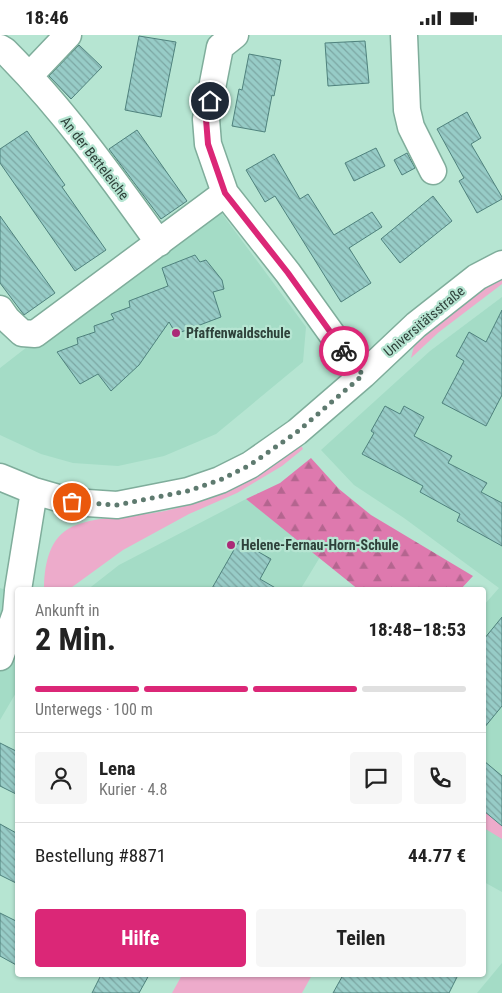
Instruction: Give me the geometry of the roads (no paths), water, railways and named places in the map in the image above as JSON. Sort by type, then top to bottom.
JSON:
[{"type":"street","points":[[30,76],[68,35]]},
{"type":"street","points":[[235,35],[220,47],[206,119],[208,144],[225,193],[288,273],[363,375]]},
{"type":"street","points":[[404,35],[408,109],[412,127],[433,171]]},
{"type":"street","name":"An der Betteleiche","points":[[0,48],[30,76],[98,159],[159,243]]},
{"type":"street","points":[[0,309],[22,333],[35,334],[225,193]]},
{"type":"street","name":"Universitätsstraße","points":[[0,477],[34,491],[72,502],[117,505],[188,491],[220,480],[250,465],[297,432],[363,375],[416,325],[477,277],[502,264]]},
{"type":"street","points":[[19,587],[34,491]]},
{"type":"street","points":[[0,657],[15,616]]},
{"type":"place","name":"Pfaffenwaldschule","points":[[176,333]]},
{"type":"place","name":"Helene-Fernau-Horn-Schule","points":[[231,545]]}]
